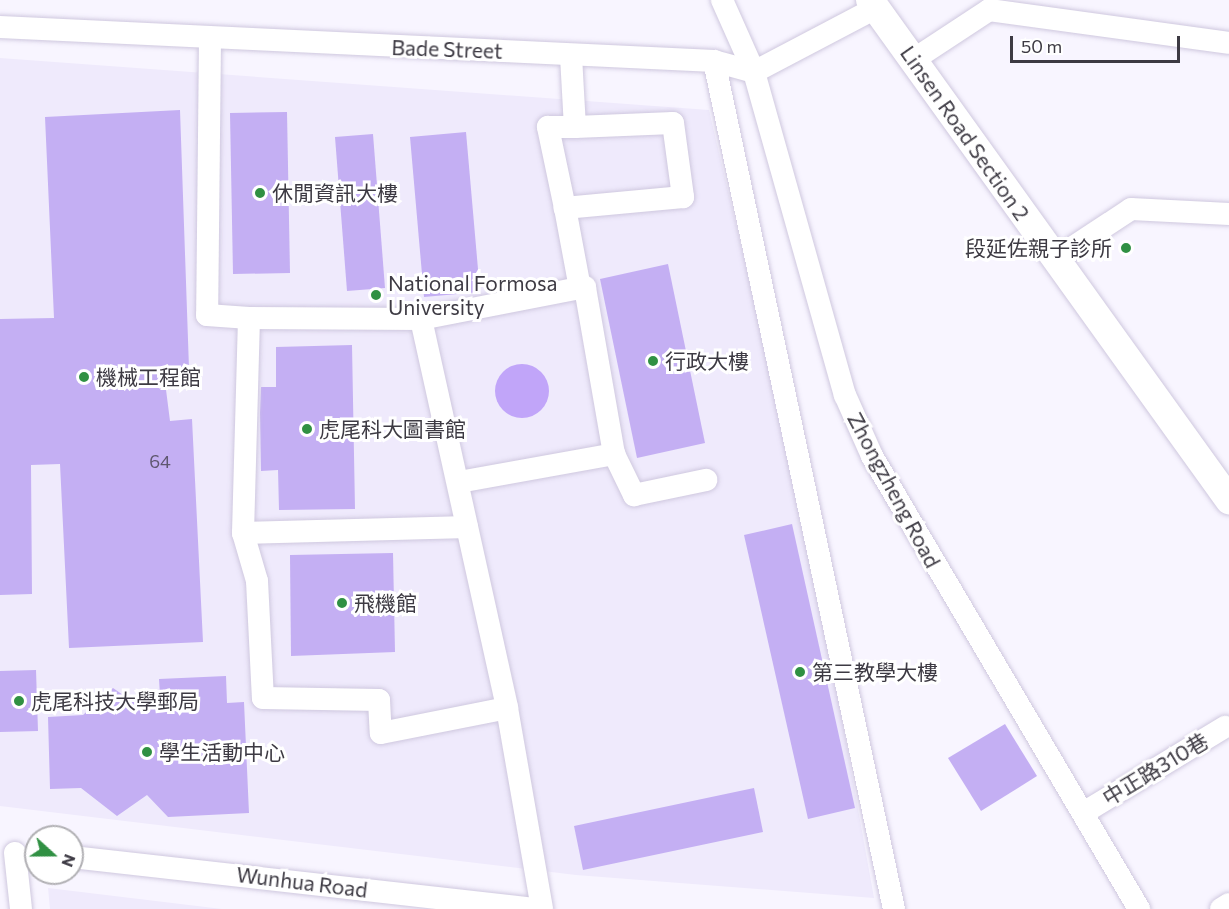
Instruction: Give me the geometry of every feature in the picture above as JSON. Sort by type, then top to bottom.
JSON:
[{"type":"main road","name":"Linsen Road Section 2","points":[[873,4],[1055,259],[1227,493]]},
{"type":"street","name":"Zhongzheng Road","points":[[722,0],[754,72],[845,395],[872,456],[962,614],[1085,812],[1139,909]]},
{"type":"street","points":[[754,72],[873,4]]},
{"type":"street","points":[[913,60],[990,10],[1229,43]]},
{"type":"street","name":"Bade Street","points":[[0,27],[210,40],[714,62],[754,72]]},
{"type":"street","points":[[210,40],[207,315],[249,318],[422,319],[585,287],[614,454],[634,495],[706,480]]},
{"type":"street","points":[[571,56],[574,127]]},
{"type":"street","points":[[714,62],[894,909]]},
{"type":"street","points":[[566,208],[683,197],[673,123],[548,127],[566,208],[580,288]]},
{"type":"street","points":[[1055,259],[1131,209],[1229,214]]},
{"type":"street","points":[[249,318],[243,533],[257,581],[263,698],[379,700],[381,733],[507,708]]},
{"type":"street","points":[[422,319],[507,708],[542,909]]},
{"type":"street","points":[[459,482],[614,454]]},
{"type":"street","points":[[243,533],[467,527]]},
{"type":"street","name":"中正路310巷","points":[[1085,812],[1225,727]]},
{"type":"street","points":[[17,853],[21,909]]},
{"type":"street","name":"Wunhua Road","points":[[84,858],[532,909]]},
{"type":"street","points":[[1221,909],[1229,904]]},
{"type":"shaded area","name":"National Formosa University","points":[[0,58],[709,110],[809,536],[874,898],[576,875],[0,806]]},
{"type":"shaded area","points":[[522,364],[532,366],[541,372],[547,381],[549,391],[547,401],[541,410],[532,416],[522,418],[512,416],[503,410],[497,401],[495,391],[497,381],[503,372],[512,366]]},
{"type":"shaded area","points":[[48,888],[222,909],[50,909]]},
{"type":"building","name":"機械工程館","points":[[180,110],[189,368],[164,374],[170,421],[192,419],[203,642],[69,648],[60,464],[31,465],[32,594],[0,595],[0,319],[54,318],[45,117]]},
{"type":"building","name":"休閒資訊大樓","points":[[287,112],[290,273],[233,274],[230,113]]},
{"type":"building","points":[[466,132],[480,292],[424,297],[410,137]]},
{"type":"building","points":[[373,134],[385,288],[347,291],[335,137]]},
{"type":"building","name":"行政大樓","points":[[668,264],[705,443],[637,458],[600,279]]},
{"type":"building","name":"虎尾科大圖書館","points":[[352,345],[355,509],[279,510],[278,470],[261,471],[261,387],[276,387],[276,347]]},
{"type":"building","name":"第三教學大樓","points":[[792,524],[855,808],[808,819],[744,535]]},
{"type":"building","name":"飛機館","points":[[393,553],[395,652],[291,656],[290,555]]},
{"type":"building","name":"虎尾科技大學郵局","points":[[36,670],[38,731],[0,732],[0,671]]},
{"type":"building","name":"學生活動中心","points":[[226,676],[227,703],[244,702],[249,813],[168,817],[147,795],[117,816],[81,788],[50,789],[48,717],[83,715],[113,688],[126,697],[160,695],[159,679]]},
{"type":"building","points":[[1005,724],[1037,776],[981,811],[948,758]]},
{"type":"building","points":[[754,788],[763,832],[583,870],[574,826]]},
{"type":"place","name":"休閒資訊大樓","points":[[260,193]]},
{"type":"place","name":"段延佐親子診所","points":[[1126,248]]},
{"type":"place","name":"National Formosa University","points":[[376,295]]},
{"type":"place","name":"行政大樓","points":[[653,361]]},
{"type":"place","name":"機械工程館","points":[[84,377]]},
{"type":"place","name":"虎尾科大圖書館","points":[[307,429]]},
{"type":"place","name":"飛機館","points":[[342,603]]},
{"type":"place","name":"第三教學大樓","points":[[800,672]]},
{"type":"place","name":"虎尾科技大學郵局","points":[[19,701]]},
{"type":"place","name":"學生活動中心","points":[[147,752]]}]
